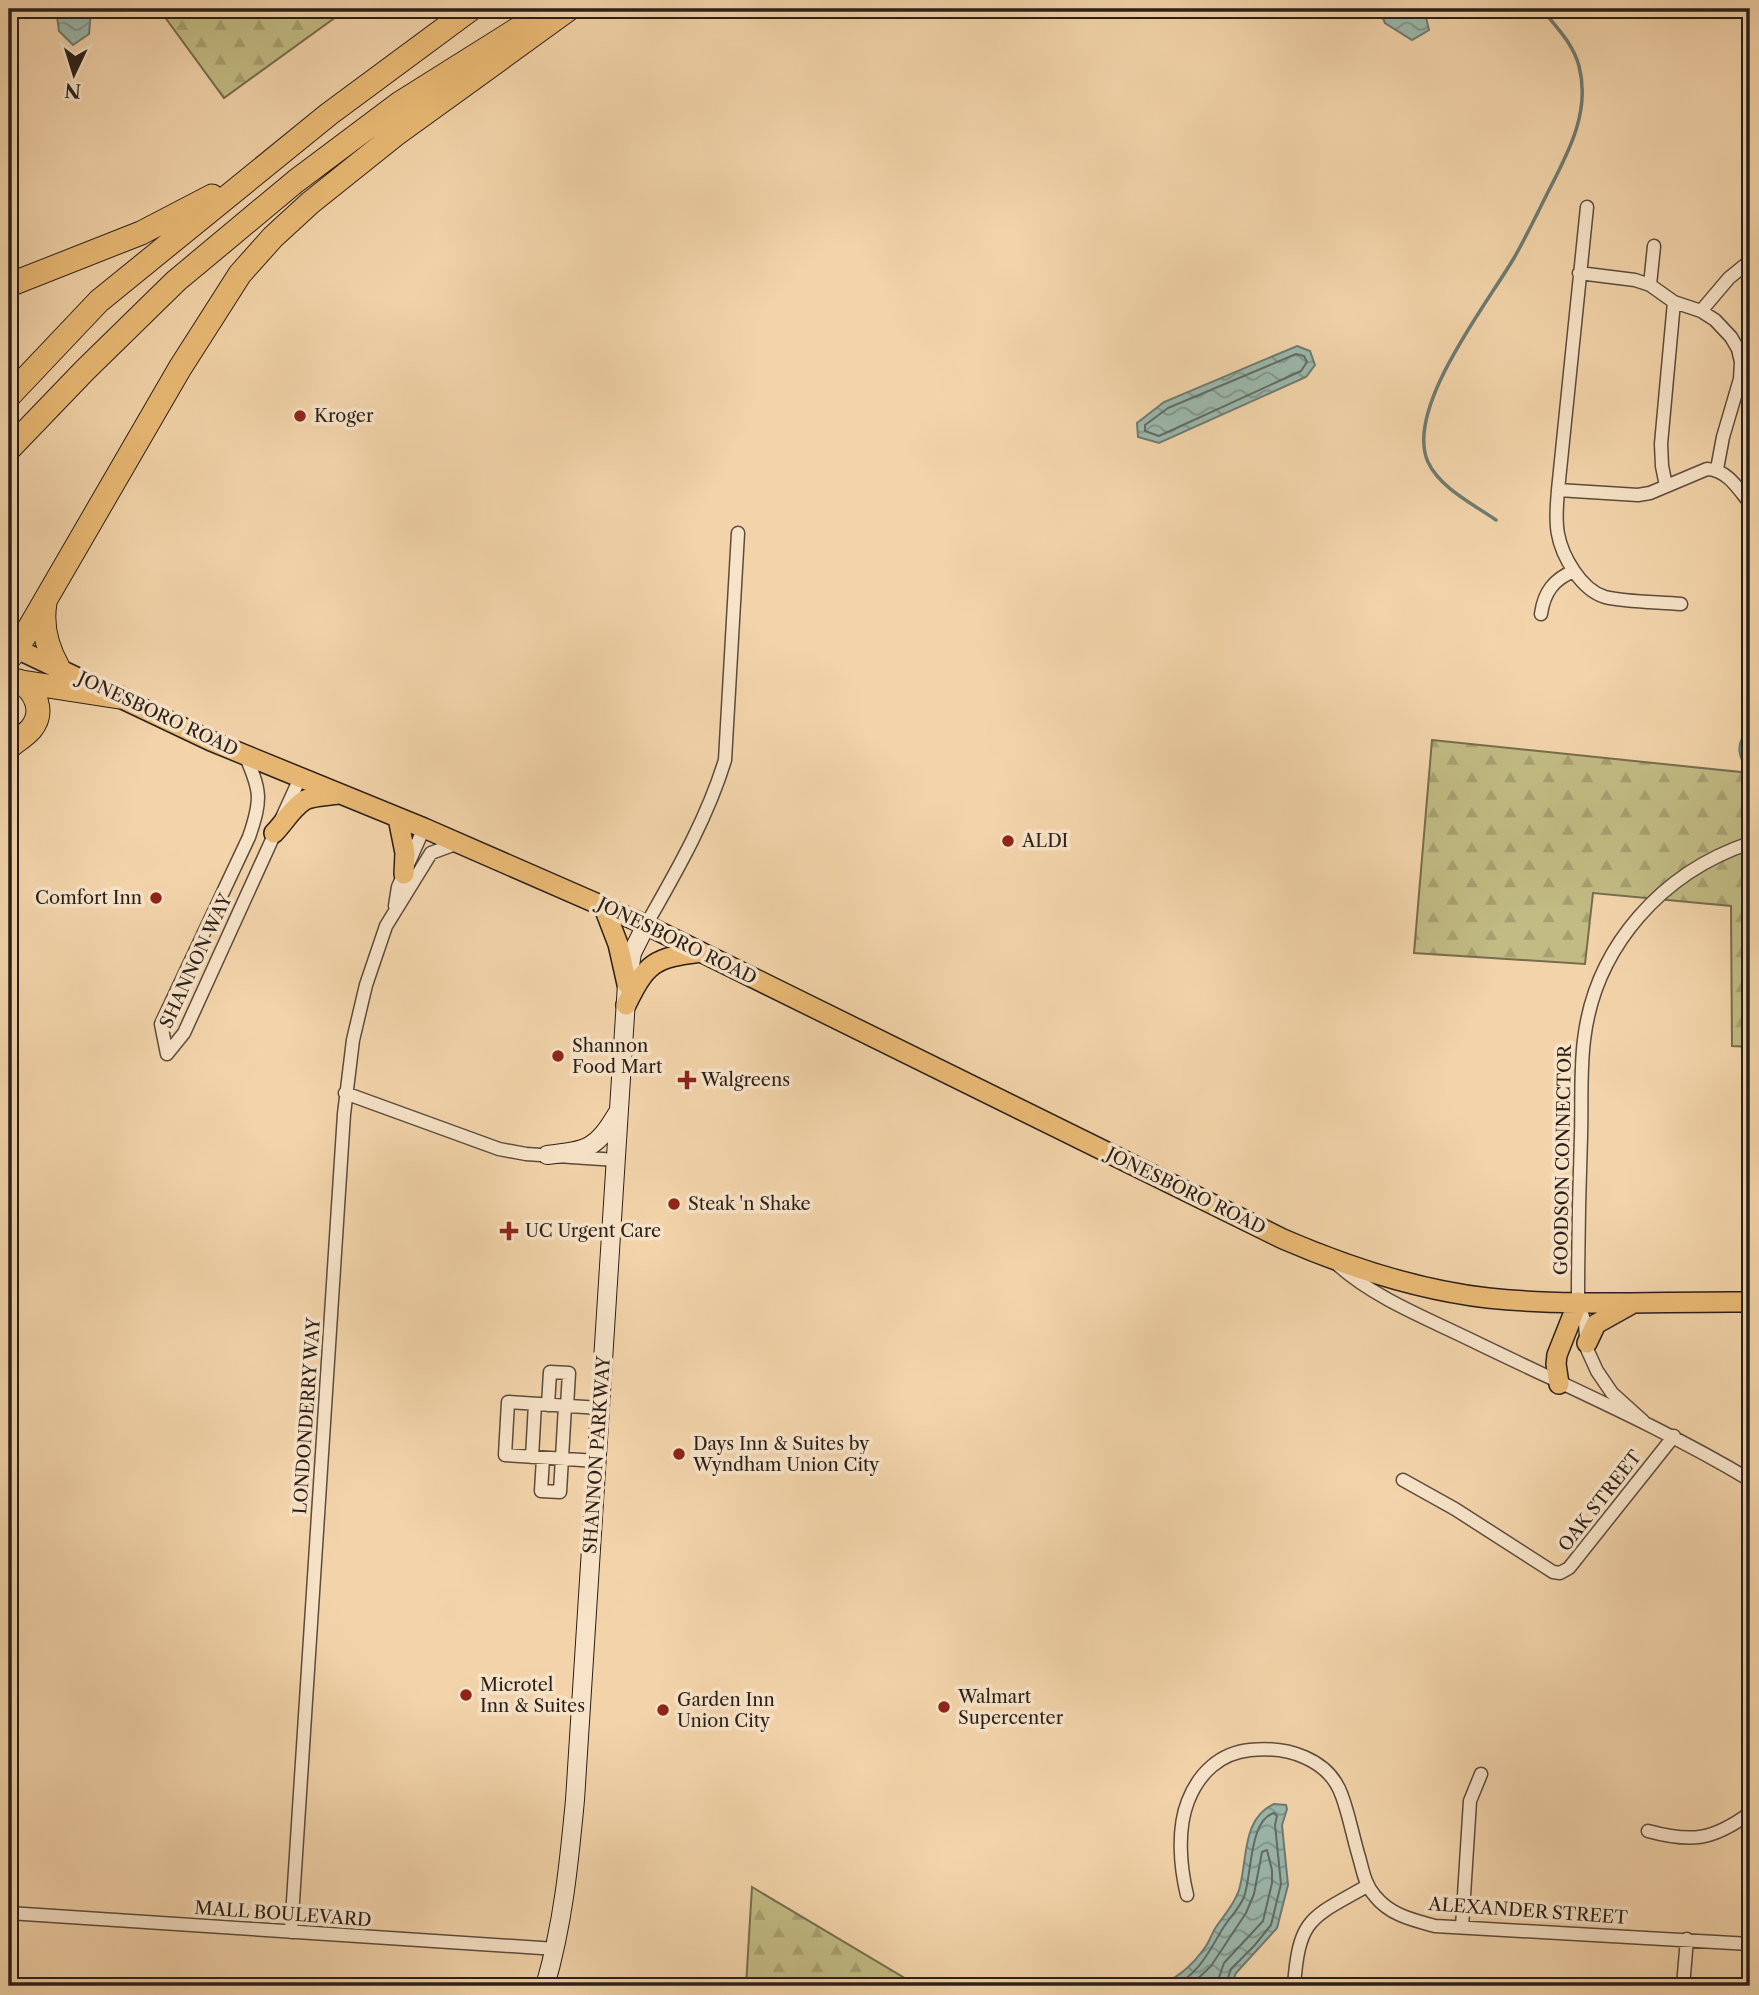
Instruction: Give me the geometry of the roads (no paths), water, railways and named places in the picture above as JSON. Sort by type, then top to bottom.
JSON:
[{"type":"highway","points":[[9,396],[99,301],[329,114],[471,9]]},
{"type":"highway","points":[[9,449],[176,281],[296,181],[400,103],[551,9]]},
{"type":"highway","points":[[11,651],[46,600],[180,368],[240,274],[256,255],[310,203],[374,152],[569,9]]},
{"type":"highway","points":[[9,285],[141,233],[258,171]]},
{"type":"highway","points":[[46,600],[43,624],[47,642],[58,667]]},
{"type":"highway","points":[[14,681],[119,697]]},
{"type":"highway","points":[[9,747],[32,728],[38,713],[33,694],[14,681]]},
{"type":"main road","name":"JONESBORO ROAD","points":[[11,651],[58,667],[245,755],[603,905],[1283,1240],[1334,1261],[1385,1277],[1461,1294],[1516,1300],[1578,1302]]},
{"type":"main road","points":[[274,833],[306,799],[340,794]]},
{"type":"main road","points":[[398,818],[405,853],[404,873]]},
{"type":"main road","points":[[603,905],[618,944],[627,984]]},
{"type":"main road","points":[[626,1005],[638,980],[649,967],[662,959],[702,952]]},
{"type":"main road","points":[[1559,1384],[1557,1355],[1578,1302],[1750,1302]]},
{"type":"main road","points":[[1587,1343],[1596,1324],[1634,1303]]},
{"type":"street","points":[[1587,207],[1558,490],[1558,535],[1563,552],[1574,571],[1587,587],[1603,597],[1681,604]]},
{"type":"street","points":[[1650,285],[1654,246]]},
{"type":"street","points":[[1701,311],[1729,278],[1750,261]]},
{"type":"street","points":[[1579,273],[1635,280],[1650,285],[1674,302],[1701,311],[1715,320],[1731,337],[1746,362],[1723,437],[1717,470]]},
{"type":"street","points":[[1666,486],[1661,444],[1674,302]]},
{"type":"street","points":[[1558,490],[1638,495],[1707,469],[1725,474],[1749,502]]},
{"type":"street","points":[[646,925],[705,813],[725,760],[738,533]]},
{"type":"street","points":[[1541,614],[1543,601],[1550,587],[1562,576],[1574,571]]},
{"type":"street","name":"SHANNON WAY","points":[[245,755],[258,785],[258,808],[249,837],[162,1024],[167,1054],[184,1033],[300,778]]},
{"type":"street","name":"LONDONDERRY WAY","points":[[394,910],[398,887],[424,828]]},
{"type":"street","name":"LONDONDERRY WAY","points":[[291,1932],[345,1093],[353,1040],[366,985],[382,936],[394,910],[409,891],[431,853],[458,843]]},
{"type":"street","name":"GOODSON CONNECTOR","points":[[1578,1302],[1584,1040],[1593,996],[1611,954],[1648,905],[1672,883],[1699,865],[1728,850],[1750,843]]},
{"type":"street","name":"SHANNON PARKWAY","points":[[545,1986],[556,1949],[567,1886],[575,1800],[627,984],[632,953],[646,925]]},
{"type":"street","points":[[345,1093],[499,1149],[617,1160]]},
{"type":"street","points":[[547,1155],[572,1152],[596,1144],[620,1109]]},
{"type":"street","name":"JONESBORO ROAD","points":[[1334,1261],[1350,1276],[1407,1308],[1559,1384],[1674,1436],[1750,1480]]},
{"type":"street","name":"JONESBORO ROAD","points":[[1578,1302],[1585,1323],[1587,1343],[1597,1371],[1612,1393],[1643,1421]]},
{"type":"street","points":[[550,1372],[569,1373],[560,1492],[541,1491],[538,1457],[542,1404],[550,1372]]},
{"type":"street","points":[[597,1461],[505,1455],[508,1402],[600,1408]]},
{"type":"street","name":"OAK STREET","points":[[1402,1480],[1455,1509],[1553,1572],[1560,1573],[1569,1568],[1674,1436]]},
{"type":"street","name":"ALEXANDER STREET","points":[[1186,1895],[1181,1867],[1182,1838],[1185,1810],[1194,1787],[1208,1768],[1226,1756],[1248,1750],[1272,1749],[1308,1757],[1327,1770],[1342,1793],[1367,1886],[1386,1908],[1407,1918],[1435,1926],[1750,1944]]},
{"type":"street","points":[[1462,1927],[1471,1801],[1481,1774]]},
{"type":"street","points":[[1648,1831],[1675,1838],[1703,1837],[1730,1828],[1750,1813]]},
{"type":"street","points":[[1293,1986],[1305,1928],[1316,1915],[1367,1886]]},
{"type":"street","name":"MALL BOULEVARD","points":[[9,1913],[556,1949]]},
{"type":"street","points":[[1683,1986],[1687,1939]]},
{"type":"water","points":[[56,9],[91,9],[89,34],[73,45],[59,31]]},
{"type":"water","points":[[1379,9],[1424,9],[1429,30],[1412,40],[1385,23]]},
{"type":"water","points":[[1297,346],[1310,351],[1315,365],[1306,377],[1159,443],[1138,437],[1137,423],[1164,402]]},
{"type":"water","points":[[1750,730],[1750,774],[1743,763],[1740,746],[1741,740]]},
{"type":"water","points":[[1274,1804],[1286,1805],[1287,1809],[1282,1825],[1288,1885],[1277,1928],[1236,1973],[1231,1986],[1155,1986],[1184,1971],[1206,1946],[1239,1890],[1251,1830],[1263,1811]]},
{"type":"waterway","points":[[1496,520],[1440,480],[1428,462],[1424,440],[1428,414],[1452,357],[1518,250],[1576,132],[1582,100],[1579,66],[1568,43],[1542,9]]},
{"type":"place","name":"Kroger","points":[[300,416]]},
{"type":"place","name":"ALDI","points":[[1008,841]]},
{"type":"place","name":"Comfort Inn","points":[[156,898]]},
{"type":"place","name":"Shannon Food Mart","points":[[558,1056]]},
{"type":"place","name":"Walgreens","points":[[687,1080]]},
{"type":"place","name":"Steak 'n Shake","points":[[674,1204]]},
{"type":"place","name":"UC Urgent Care","points":[[509,1231]]},
{"type":"place","name":"Days Inn & Suites by Wyndham Union City","points":[[679,1454]]},
{"type":"place","name":"Microtel Inn & Suites","points":[[466,1695]]},
{"type":"place","name":"Walmart Supercenter","points":[[944,1707]]},
{"type":"place","name":"Garden Inn Union City","points":[[663,1710]]}]
